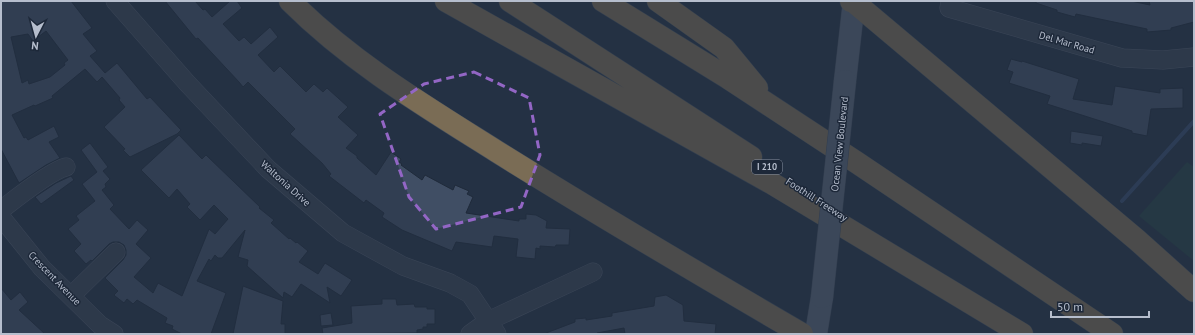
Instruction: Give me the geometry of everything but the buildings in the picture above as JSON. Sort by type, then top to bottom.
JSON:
[{"type":"highway","points":[[446,1],[773,184],[1022,334]]},
{"type":"highway","name":"Foothill Freeway","points":[[510,1],[906,257],[1022,334]]},
{"type":"highway","points":[[603,1],[770,105],[1112,334]]},
{"type":"highway","points":[[658,1],[724,48],[770,105]]},
{"type":"highway","points":[[853,1],[1137,240],[1194,291]]},
{"type":"highway","points":[[295,7],[340,47],[407,95],[555,188],[802,334]]},
{"type":"main road","name":"Ocean View Boulevard","points":[[816,334],[822,297],[846,81],[853,1]]},
{"type":"street","name":"Waltonia Drive","points":[[115,1],[187,83],[268,169],[343,233],[403,266],[450,283],[470,294],[493,328]]},
{"type":"street","name":"Del Mar Road","points":[[950,1],[949,8],[1122,58],[1163,60],[1194,57]]},
{"type":"street","points":[[1,210],[39,182],[66,167]]},
{"type":"street","name":"Crescent Avenue","points":[[1,216],[42,268],[100,325],[114,334]]},
{"type":"street","points":[[71,296],[116,252]]},
{"type":"street","points":[[470,334],[493,328],[593,272]]},
{"type":"highlighted area","points":[[474,72],[529,98],[540,155],[521,207],[436,229],[409,197],[380,114],[424,84]]},
{"type":"green space","points":[[1187,162],[1194,167],[1194,261],[1139,216]]},
{"type":"waterway","points":[[1122,201],[1194,121]]}]
